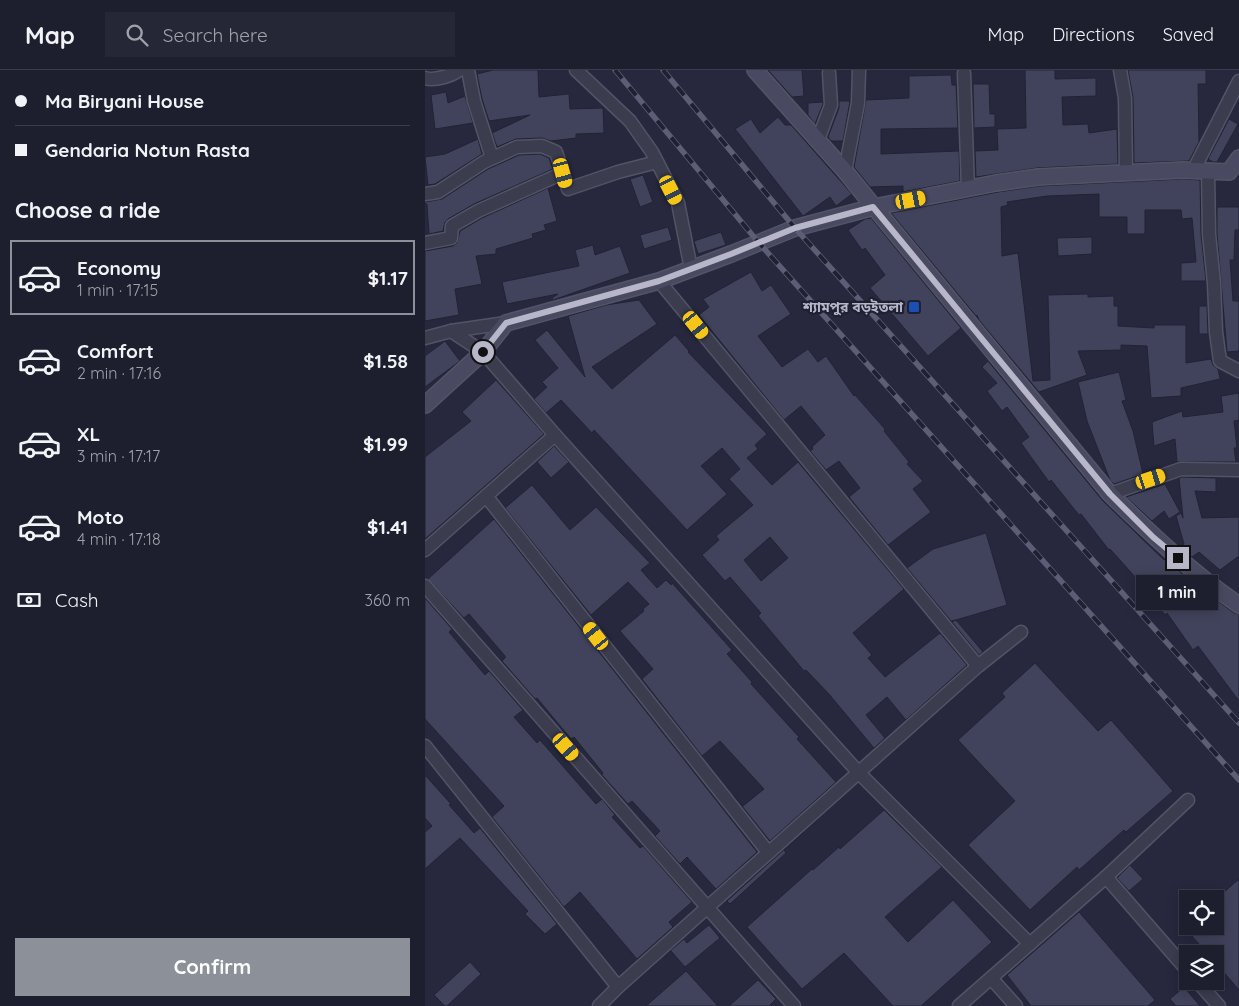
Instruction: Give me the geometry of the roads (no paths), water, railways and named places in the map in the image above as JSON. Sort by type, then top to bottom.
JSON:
[{"type":"main road","points":[[755,70],[845,171],[1110,494],[1153,537],[1215,589],[1239,604]]},
{"type":"main road","points":[[425,405],[483,352],[506,323],[659,281],[795,228],[873,207],[1038,177],[1201,171],[1234,172],[1239,158]]},
{"type":"street","points":[[425,78],[429,80],[455,74],[459,70]]},
{"type":"street","points":[[468,70],[474,102],[492,158]]},
{"type":"street","points":[[576,70],[630,121],[652,152],[678,204],[691,269]]},
{"type":"street","points":[[845,171],[858,103],[859,70]]},
{"type":"street","points":[[1120,70],[1125,98],[1126,173]]},
{"type":"street","points":[[818,140],[831,105],[829,72]]},
{"type":"street","points":[[964,73],[968,189]]},
{"type":"street","points":[[1239,81],[1201,171],[1214,283],[1216,332],[1220,361],[1239,371]]},
{"type":"street","points":[[425,194],[439,192],[484,162],[517,148],[542,146],[556,152],[568,189],[618,172],[657,162]]},
{"type":"street","points":[[425,243],[451,238],[452,226],[455,222],[563,173]]},
{"type":"street","points":[[659,281],[978,666]]},
{"type":"street","points":[[425,338],[451,331],[506,323]]},
{"type":"street","points":[[451,331],[483,352],[555,435],[859,773],[1030,944]]},
{"type":"street","points":[[425,550],[555,435]]},
{"type":"street","points":[[1110,494],[1181,469],[1239,470]]},
{"type":"street","points":[[486,496],[768,852]]},
{"type":"street","points":[[425,586],[794,1006]]},
{"type":"street","points":[[599,1006],[768,852],[978,666],[1021,632]]},
{"type":"street","points":[[425,746],[618,987]]},
{"type":"street","points":[[959,1006],[1106,877],[1187,800]]},
{"type":"street","points":[[1106,877],[1179,961]]},
{"type":"street","points":[[991,978],[1016,1006]]},
{"type":"street","points":[[1205,990],[1219,1006]]},
{"type":"railway","points":[[615,70],[759,243],[1239,780]]},
{"type":"railway","points":[[663,70],[795,228],[1239,723]]},
{"type":"place","name":"শ্যামপুর বড়ইতলা","points":[[914,307]]}]
